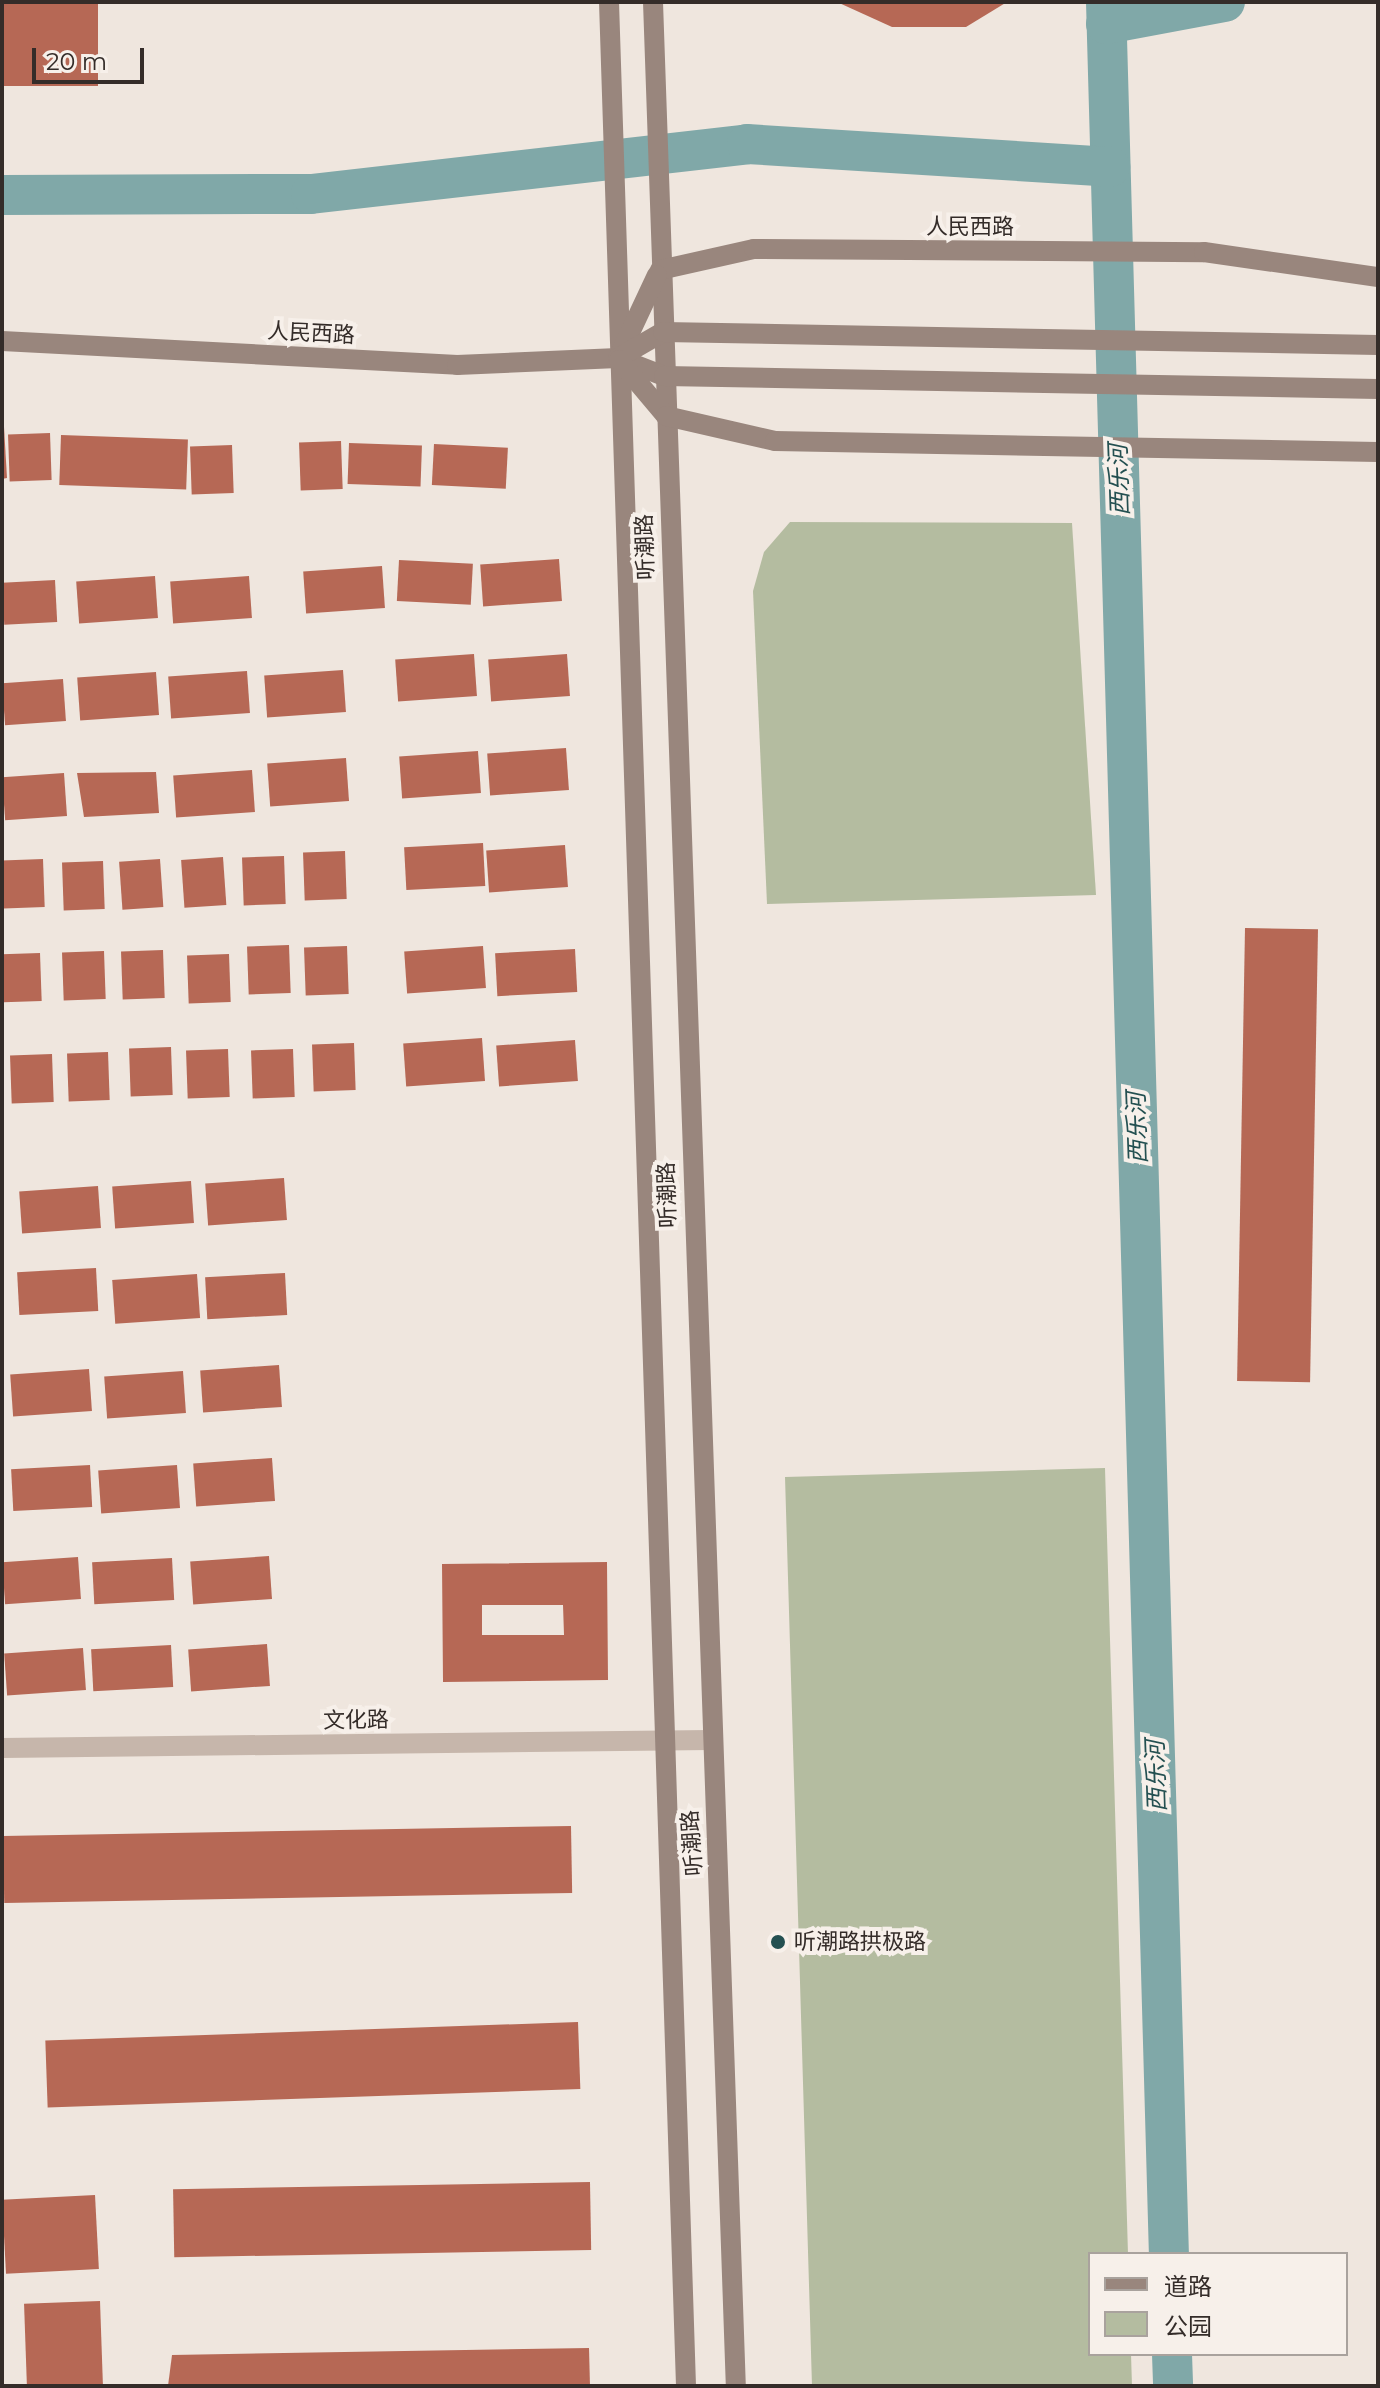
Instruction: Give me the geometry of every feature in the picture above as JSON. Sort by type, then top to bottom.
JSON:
[{"type":"main road","name":"听潮路","points":[[609,2],[618,358],[686,2386]]},
{"type":"main road","name":"听潮路","points":[[653,2],[710,1740],[726,1966],[736,2386]]},
{"type":"main road","name":"人民西路","points":[[660,270],[754,249],[1204,252],[1378,277]]},
{"type":"main road","points":[[660,270],[618,358],[666,416],[775,441],[1378,452]]},
{"type":"main road","name":"人民西路","points":[[618,358],[663,332]]},
{"type":"main road","points":[[663,332],[1378,345]]},
{"type":"main road","name":"人民西路","points":[[2,341],[457,365],[618,358],[664,376],[1378,389]]},
{"type":"street","name":"文化路","points":[[2,1748],[710,1740]]},
{"type":"green space","points":[[790,522],[1072,523],[1096,895],[767,904],[753,591],[764,552]]},
{"type":"green space","points":[[1105,1468],[1128,2252],[1088,2252],[1088,2356],[1131,2356],[1132,2386],[812,2386],[785,1477]]},
{"type":"building","points":[[2,2],[98,2],[98,86],[2,86]]},
{"type":"building","points":[[837,2],[1007,2],[966,27],[892,27]]},
{"type":"building","points":[[2,427],[7,478],[2,479]]},
{"type":"building","points":[[50,433],[52,480],[10,481],[8,434]]},
{"type":"building","points":[[61,435],[188,439],[186,489],[59,485]]},
{"type":"building","points":[[341,441],[343,489],[301,490],[299,442]]},
{"type":"building","points":[[349,443],[422,446],[421,487],[348,484]]},
{"type":"building","points":[[434,444],[508,448],[506,489],[432,485]]},
{"type":"building","points":[[232,445],[234,493],[192,494],[190,446]]},
{"type":"building","points":[[559,559],[562,601],[483,606],[480,565]]},
{"type":"building","points":[[399,560],[473,564],[471,605],[397,601]]},
{"type":"building","points":[[382,566],[385,608],[306,613],[303,572]]},
{"type":"building","points":[[155,576],[158,618],[79,623],[76,582]]},
{"type":"building","points":[[249,576],[252,618],[173,623],[170,582]]},
{"type":"building","points":[[55,580],[57,622],[4,625],[2,583]]},
{"type":"building","points":[[474,654],[477,696],[398,701],[395,660]]},
{"type":"building","points":[[567,654],[570,696],[491,701],[488,660]]},
{"type":"building","points":[[343,670],[346,712],[267,717],[264,676]]},
{"type":"building","points":[[247,671],[250,713],[171,718],[168,677]]},
{"type":"building","points":[[156,672],[159,715],[80,720],[77,678]]},
{"type":"building","points":[[63,679],[66,721],[5,725],[2,683]]},
{"type":"building","points":[[566,748],[569,790],[490,795],[487,754]]},
{"type":"building","points":[[478,751],[481,793],[402,798],[399,757]]},
{"type":"building","points":[[346,758],[349,801],[270,806],[267,764]]},
{"type":"building","points":[[252,770],[255,812],[176,817],[173,776]]},
{"type":"building","points":[[156,772],[159,813],[84,817],[77,773]]},
{"type":"building","points":[[64,773],[67,816],[5,820],[2,777]]},
{"type":"building","points":[[483,843],[485,886],[406,890],[404,847]]},
{"type":"building","points":[[565,845],[568,887],[489,892],[486,851]]},
{"type":"building","points":[[345,851],[347,899],[305,900],[303,852]]},
{"type":"building","points":[[284,856],[286,904],[244,905],[242,857]]},
{"type":"building","points":[[223,857],[226,905],[184,908],[181,860]]},
{"type":"building","points":[[43,859],[45,907],[4,908],[2,860]]},
{"type":"building","points":[[160,859],[163,907],[122,910],[119,862]]},
{"type":"building","points":[[103,861],[105,909],[64,910],[62,862]]},
{"type":"building","points":[[1245,928],[1318,929],[1310,1382],[1237,1381]]},
{"type":"building","points":[[289,945],[291,993],[249,994],[247,946]]},
{"type":"building","points":[[347,946],[349,994],[306,995],[304,948]]},
{"type":"building","points":[[483,946],[486,988],[407,993],[404,952]]},
{"type":"building","points":[[575,949],[577,992],[497,996],[495,953]]},
{"type":"building","points":[[163,950],[165,998],[123,999],[121,951]]},
{"type":"building","points":[[104,951],[106,999],[64,1000],[62,952]]},
{"type":"building","points":[[40,953],[42,1001],[4,1002],[2,954]]},
{"type":"building","points":[[229,954],[231,1002],[189,1003],[187,955]]},
{"type":"building","points":[[482,1038],[485,1081],[406,1086],[403,1044]]},
{"type":"building","points":[[575,1040],[578,1081],[499,1086],[496,1046]]},
{"type":"building","points":[[354,1043],[356,1090],[314,1091],[312,1044]]},
{"type":"building","points":[[171,1047],[173,1095],[131,1096],[129,1048]]},
{"type":"building","points":[[228,1049],[230,1097],[188,1098],[186,1050]]},
{"type":"building","points":[[293,1049],[295,1097],[253,1098],[251,1050]]},
{"type":"building","points":[[108,1052],[110,1100],[69,1101],[67,1053]]},
{"type":"building","points":[[52,1054],[54,1102],[12,1103],[10,1055]]},
{"type":"building","points":[[284,1178],[287,1220],[208,1225],[205,1184]]},
{"type":"building","points":[[191,1181],[194,1223],[115,1228],[112,1187]]},
{"type":"building","points":[[98,1186],[101,1228],[22,1233],[19,1192]]},
{"type":"building","points":[[96,1268],[98,1311],[19,1315],[17,1272]]},
{"type":"building","points":[[285,1273],[287,1315],[207,1319],[205,1277]]},
{"type":"building","points":[[197,1274],[200,1318],[115,1324],[112,1280]]},
{"type":"building","points":[[279,1365],[282,1407],[203,1412],[200,1371]]},
{"type":"building","points":[[89,1369],[92,1411],[13,1416],[10,1375]]},
{"type":"building","points":[[183,1371],[186,1413],[107,1418],[104,1377]]},
{"type":"building","points":[[272,1458],[275,1501],[196,1506],[193,1464]]},
{"type":"building","points":[[90,1465],[92,1507],[13,1511],[11,1469]]},
{"type":"building","points":[[177,1465],[180,1508],[101,1513],[98,1471]]},
{"type":"building","points":[[269,1556],[272,1599],[193,1604],[190,1562]]},
{"type":"building","points":[[78,1557],[81,1599],[5,1604],[2,1562]]},
{"type":"building","points":[[172,1558],[174,1600],[94,1604],[92,1562]]},
{"type":"building","points":[[607,1562],[608,1680],[443,1682],[442,1564]],"holes":[[[482,1605],[563,1605],[564,1635],[482,1635]]]},
{"type":"building","points":[[267,1644],[270,1686],[191,1691],[188,1650]]},
{"type":"building","points":[[171,1645],[173,1687],[93,1691],[91,1649]]},
{"type":"building","points":[[83,1648],[86,1690],[7,1695],[4,1654]]},
{"type":"building","points":[[571,1826],[572,1893],[4,1903],[3,1836]]},
{"type":"building","points":[[578,2022],[580,2089],[48,2108],[45,2041]]},
{"type":"building","points":[[590,2182],[591,2250],[174,2257],[173,2189]]},
{"type":"building","points":[[95,2195],[99,2269],[6,2274],[2,2200]]},
{"type":"building","points":[[100,2301],[103,2386],[27,2386],[24,2304]]},
{"type":"building","points":[[589,2348],[590,2386],[168,2386],[172,2355]]},
{"type":"waterway","name":"西乐河","points":[[1106,2],[1169,2252]]},
{"type":"waterway","points":[[1106,24],[1225,2]]},
{"type":"waterway","points":[[2,195],[311,194],[747,144],[1110,167]]},
{"type":"waterway","name":"西乐河","points":[[1172,2356],[1173,2386]]},
{"type":"place","name":"听潮路拱极路","points":[[778,1942]]}]
